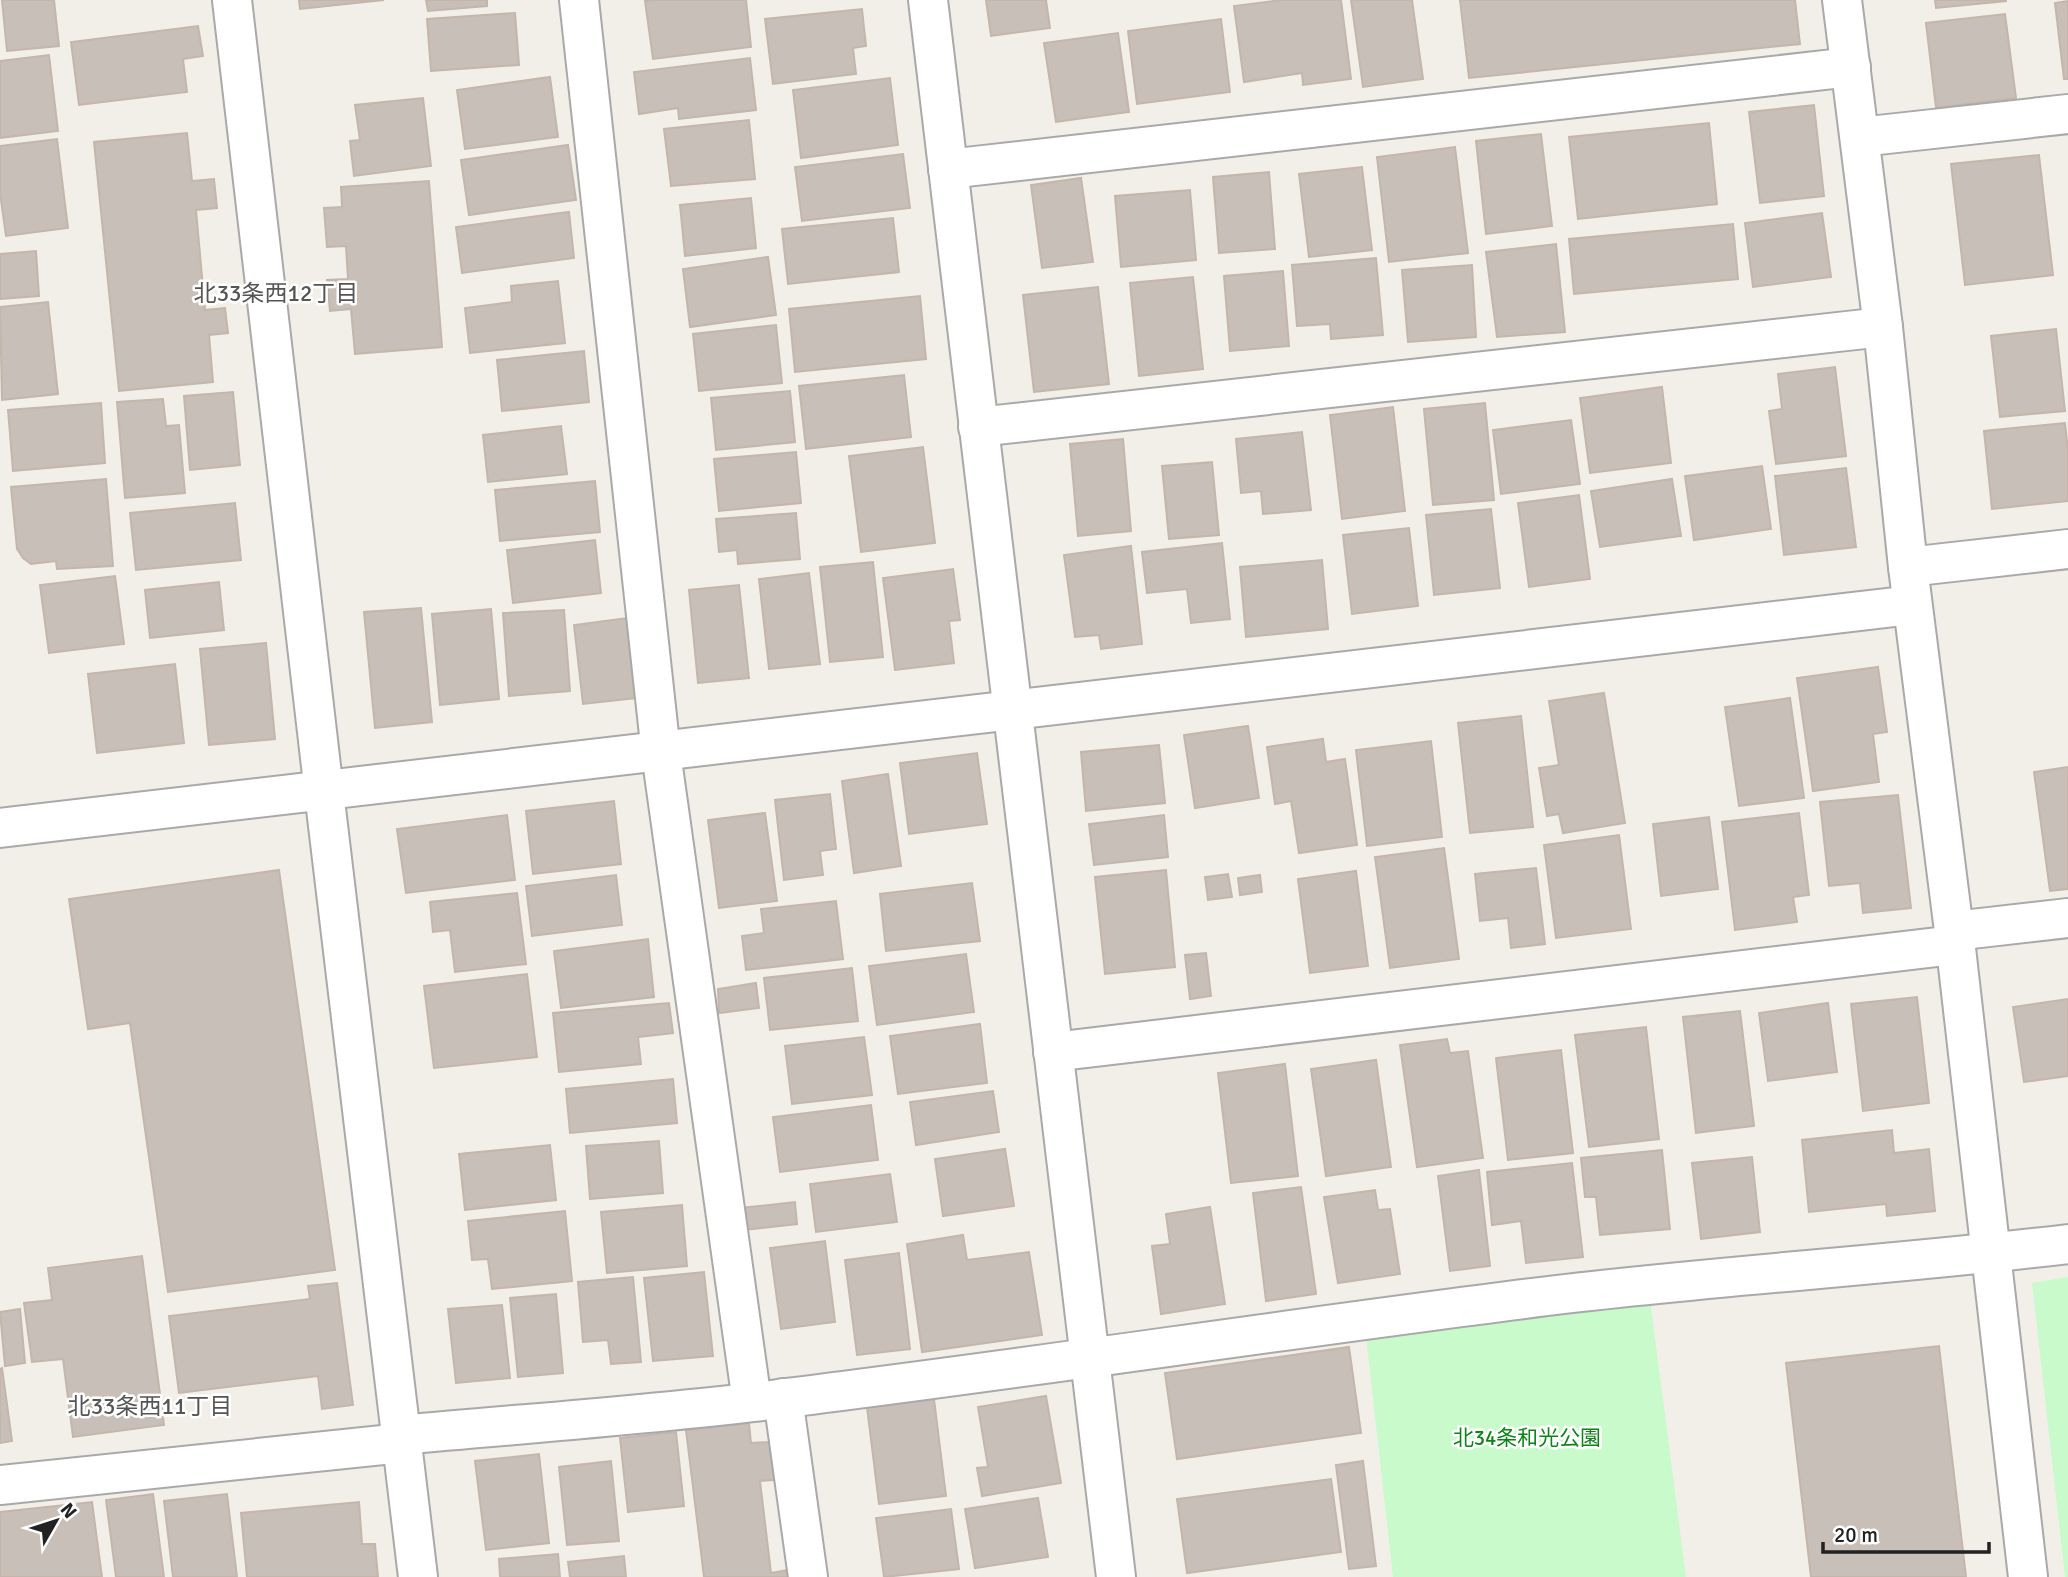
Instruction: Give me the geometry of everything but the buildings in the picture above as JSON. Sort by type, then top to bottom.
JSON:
[{"type":"street","points":[[232,0],[418,1577]]},
{"type":"street","points":[[579,0],[661,753],[768,1400],[808,1577]]},
{"type":"street","points":[[928,0],[1116,1577]]},
{"type":"street","points":[[1843,0],[2028,1577]]},
{"type":"street","points":[[948,169],[1851,66]]},
{"type":"street","points":[[1860,137],[2068,114]]},
{"type":"street","points":[[978,427],[1883,327]]},
{"type":"street","points":[[1908,567],[2068,549]]},
{"type":"street","points":[[0,828],[1912,606]]},
{"type":"street","points":[[1053,1052],[1954,938],[2068,918]]},
{"type":"street","points":[[0,1485],[768,1400],[1090,1359],[1364,1319],[1634,1286],[1990,1254],[2068,1244]]},
{"type":"green space","points":[[2068,1277],[2068,1577],[2065,1577],[2032,1283]]},
{"type":"green space","name":"北34条和光公園","points":[[1648,1284],[1686,1577],[1393,1577],[1364,1319]]},
{"type":"district","name":"北33条西12丁目","points":[[276,293]]},
{"type":"district","name":"北33条西11丁目","points":[[150,1406]]}]
